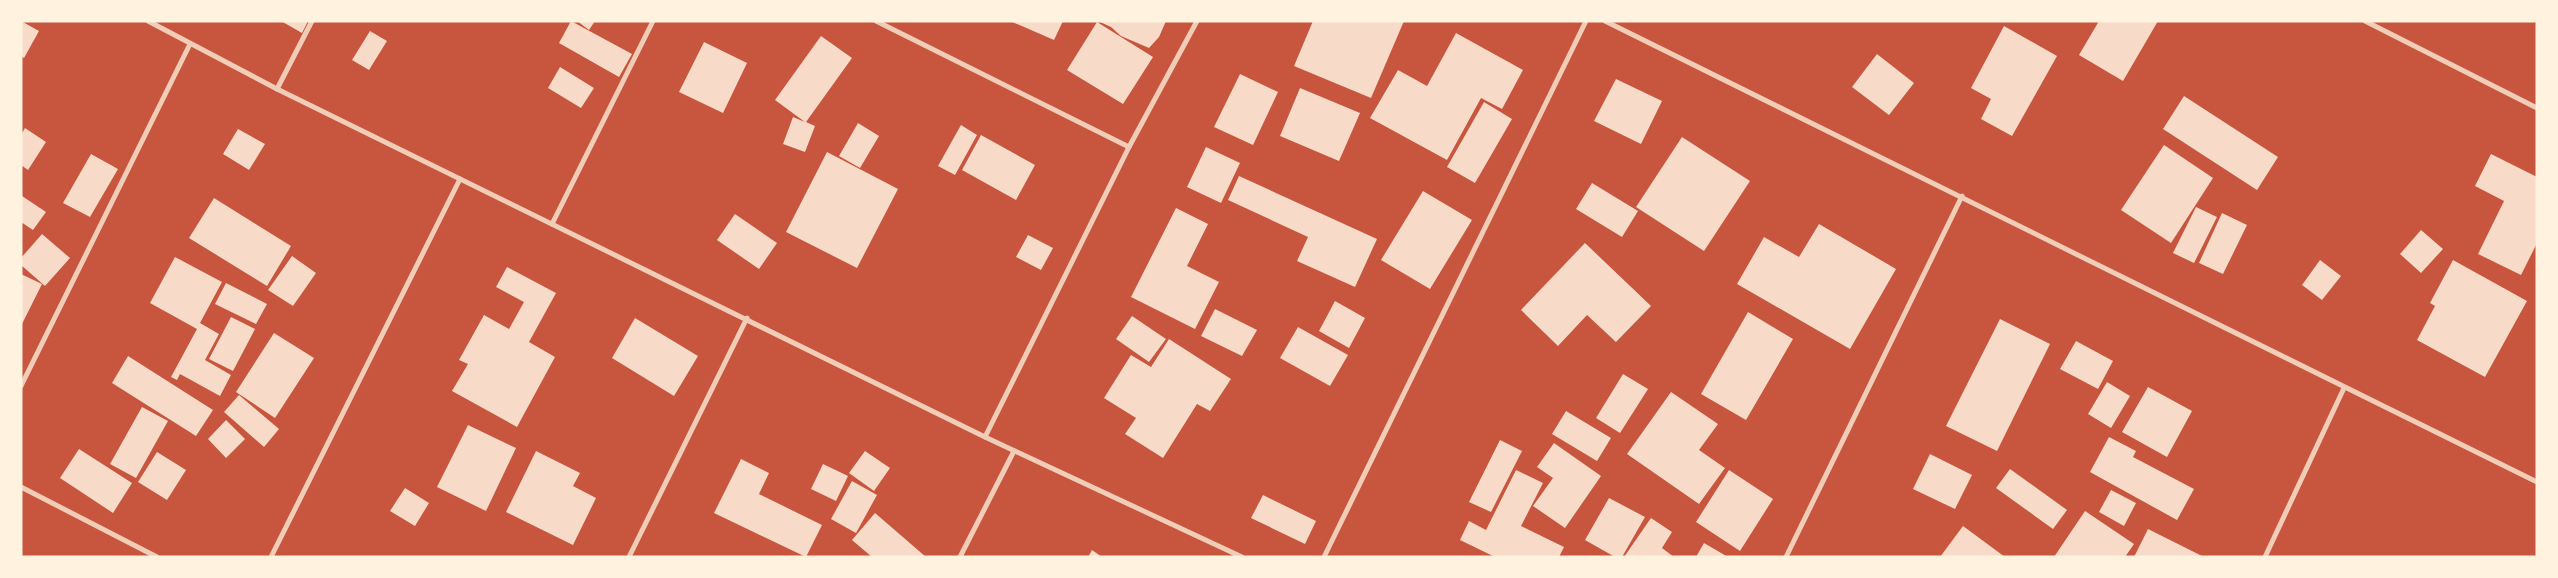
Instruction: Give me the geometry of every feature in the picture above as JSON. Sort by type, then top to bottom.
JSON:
[{"type":"street","points":[[148,21],[278,89],[747,318],[986,438],[1242,557]]},
{"type":"street","points":[[278,89],[312,21]]},
{"type":"street","points":[[552,224],[653,21]]},
{"type":"street","points":[[876,21],[1129,147]]},
{"type":"street","points":[[986,438],[1129,147],[1197,21]]},
{"type":"street","points":[[1324,557],[1586,21]]},
{"type":"street","points":[[1605,21],[1962,196],[2158,297],[2537,482]]},
{"type":"street","points":[[2365,21],[2537,108]]},
{"type":"street","points":[[21,386],[190,44]]},
{"type":"street","points":[[271,557],[460,179]]},
{"type":"street","points":[[1786,557],[1962,196]]},
{"type":"street","points":[[629,557],[747,318]]},
{"type":"street","points":[[2265,557],[2344,388]]},
{"type":"street","points":[[960,557],[1014,451]]},
{"type":"street","points":[[21,487],[157,557]]},
{"type":"building","points":[[21,21],[39,31],[24,58],[21,56]]},
{"type":"building","points":[[281,21],[308,21],[302,33]]},
{"type":"building","points":[[571,21],[632,54],[619,77],[559,43]]},
{"type":"building","points":[[577,21],[595,21],[589,30]]},
{"type":"building","points":[[1010,21],[1063,21],[1054,40]]},
{"type":"building","points":[[1098,21],[1166,21],[1159,37],[1149,48],[1121,36],[1111,27]]},
{"type":"building","points":[[1313,21],[1404,21],[1371,98],[1294,66]]},
{"type":"building","points":[[2099,21],[2158,21],[2123,81],[2079,55]]},
{"type":"building","points":[[1097,22],[1153,57],[1123,104],[1067,70]]},
{"type":"building","points":[[2004,26],[2057,56],[2012,136],[1981,119],[1991,99],[1971,88]]},
{"type":"building","points":[[370,31],[387,41],[369,70],[352,60]]},
{"type":"building","points":[[1456,33],[1523,70],[1502,109],[1481,98],[1447,160],[1370,118],[1398,70],[1427,86]]},
{"type":"building","points":[[821,36],[852,58],[806,122],[815,126],[805,152],[783,144],[793,117],[805,122],[775,100]]},
{"type":"building","points":[[704,42],[747,63],[723,113],[679,92]]},
{"type":"building","points":[[1877,54],[1914,83],[1889,115],[1852,87]]},
{"type":"building","points":[[560,67],[594,88],[581,108],[548,88]]},
{"type":"building","points":[[1240,74],[1278,92],[1253,145],[1214,127]]},
{"type":"building","points":[[1616,79],[1662,101],[1641,144],[1594,121]]},
{"type":"building","points":[[1300,88],[1360,113],[1339,161],[1280,136]]},
{"type":"building","points":[[2184,96],[2278,157],[2257,190],[2163,129]]},
{"type":"building","points":[[1484,102],[1512,119],[1475,183],[1447,167]]},
{"type":"building","points":[[858,123],[879,136],[860,168],[839,156]]},
{"type":"building","points":[[961,125],[977,135],[955,175],[938,166]]},
{"type":"building","points":[[25,128],[46,142],[28,170],[21,165],[21,135]]},
{"type":"building","points":[[238,129],[265,144],[249,170],[223,154]]},
{"type":"building","points":[[981,135],[1035,165],[1016,200],[962,170]]},
{"type":"building","points":[[1682,137],[1750,181],[1704,251],[1636,207]]},
{"type":"building","points":[[2164,145],[2213,178],[2171,243],[2121,210]]},
{"type":"building","points":[[1206,147],[1240,163],[1221,203],[1187,187]]},
{"type":"building","points":[[827,152],[898,189],[857,268],[786,232]]},
{"type":"building","points":[[91,154],[118,169],[90,217],[63,203]]},
{"type":"building","points":[[2491,154],[2537,177],[2537,243],[2521,275],[2478,254],[2504,201],[2475,186]]},
{"type":"building","points":[[1239,176],[1377,239],[1355,287],[1297,261],[1308,237],[1228,200]]},
{"type":"building","points":[[1592,183],[1638,211],[1622,237],[1576,209]]},
{"type":"building","points":[[1423,191],[1472,220],[1430,289],[1381,260]]},
{"type":"building","points":[[22,196],[46,212],[33,230],[21,222]]},
{"type":"building","points":[[214,198],[291,246],[267,286],[189,238]]},
{"type":"building","points":[[2196,207],[2217,217],[2194,263],[2173,253]]},
{"type":"building","points":[[1176,208],[1208,224],[1187,266],[1219,282],[1195,329],[1131,297]]},
{"type":"building","points":[[2222,213],[2247,225],[2223,274],[2199,263]]},
{"type":"building","points":[[735,214],[777,243],[759,269],[717,240]]},
{"type":"building","points":[[1819,224],[1896,269],[1850,349],[1737,284],[1764,237],[1799,257]]},
{"type":"building","points":[[2421,230],[2443,249],[2421,273],[2400,254]]},
{"type":"building","points":[[42,234],[70,258],[45,286],[21,265],[21,258]]},
{"type":"building","points":[[1028,235],[1053,248],[1041,270],[1016,257]]},
{"type":"building","points":[[1585,243],[1651,306],[1616,342],[1587,315],[1558,346],[1521,310]]},
{"type":"building","points":[[292,256],[316,273],[293,306],[268,290]]},
{"type":"building","points":[[175,257],[222,282],[200,323],[219,334],[205,360],[231,375],[220,396],[180,374],[177,380],[171,377],[197,329],[150,303]]},
{"type":"building","points":[[2320,260],[2341,276],[2322,300],[2302,285]]},
{"type":"building","points":[[2453,260],[2527,301],[2485,377],[2417,340],[2435,306],[2430,303]]},
{"type":"building","points":[[507,267],[556,293],[529,342],[555,357],[517,427],[452,391],[468,364],[459,360],[484,315],[509,329],[524,302],[496,287]]},
{"type":"building","points":[[21,274],[42,284],[21,326]]},
{"type":"building","points":[[226,283],[267,304],[256,324],[215,304]]},
{"type":"building","points":[[1335,301],[1365,318],[1349,348],[1319,331]]},
{"type":"building","points":[[1215,309],[1257,330],[1242,356],[1201,336]]},
{"type":"building","points":[[1748,312],[1793,339],[1746,420],[1701,394]]},
{"type":"building","points":[[1132,316],[1166,339],[1149,362],[1116,339]]},
{"type":"building","points":[[231,317],[255,329],[233,371],[209,359]]},
{"type":"building","points":[[635,318],[698,356],[674,396],[612,358]]},
{"type":"building","points":[[2000,319],[2050,344],[1997,451],[1946,426]]},
{"type":"building","points":[[1298,327],[1348,355],[1330,386],[1280,358]]},
{"type":"building","points":[[274,333],[314,358],[275,418],[236,392]]},
{"type":"building","points":[[1169,339],[1231,379],[1210,411],[1197,404],[1163,458],[1125,434],[1136,418],[1104,398],[1131,355],[1151,367]]},
{"type":"building","points":[[2076,341],[2113,361],[2098,389],[2060,369]]},
{"type":"building","points":[[128,356],[213,410],[196,436],[112,383]]},
{"type":"building","points":[[1623,374],[1648,389],[1620,433],[1596,418]]},
{"type":"building","points":[[2107,382],[2130,396],[2111,428],[2088,414]]},
{"type":"building","points":[[2148,387],[2192,411],[2167,457],[2122,432]]},
{"type":"building","points":[[1671,392],[1718,424],[1699,450],[1725,468],[1699,504],[1627,454]]},
{"type":"building","points":[[239,395],[279,429],[264,447],[224,412]]},
{"type":"building","points":[[142,407],[168,421],[136,478],[110,464]]},
{"type":"building","points":[[1566,411],[1611,438],[1597,461],[1552,434]]},
{"type":"building","points":[[226,420],[245,439],[226,458],[208,439]]},
{"type":"building","points":[[468,425],[516,448],[486,511],[437,487]]},
{"type":"building","points":[[2109,437],[2136,451],[2133,457],[2194,489],[2177,520],[2090,472]]},
{"type":"building","points":[[1500,440],[1522,451],[1491,512],[1469,502]]},
{"type":"building","points":[[1554,443],[1601,476],[1565,528],[1533,506],[1553,478],[1537,467]]},
{"type":"building","points":[[79,449],[132,483],[113,513],[60,478]]},
{"type":"building","points":[[536,451],[580,473],[573,486],[596,498],[573,545],[506,512]]},
{"type":"building","points":[[865,451],[890,468],[874,491],[849,473]]},
{"type":"building","points":[[157,452],[186,470],[167,500],[138,482]]},
{"type":"building","points":[[1930,454],[1972,475],[1955,509],[1913,489]]},
{"type":"building","points":[[741,459],[769,473],[759,494],[822,525],[806,557],[714,513]]},
{"type":"building","points":[[823,464],[848,476],[836,501],[811,489]]},
{"type":"building","points":[[2010,469],[2067,510],[2053,529],[1996,488]]},
{"type":"building","points":[[1516,470],[1543,483],[1521,526],[1564,547],[1559,557],[1495,557],[1460,540],[1469,521],[1486,530]]},
{"type":"building","points":[[1729,470],[1773,499],[1740,551],[1696,522]]},
{"type":"building","points":[[852,481],[877,495],[856,533],[831,519]]},
{"type":"building","points":[[405,488],[429,503],[415,526],[390,511]]},
{"type":"building","points":[[2111,490],[2136,503],[2124,526],[2099,512]]},
{"type":"building","points":[[1263,495],[1316,521],[1305,544],[1251,518]]},
{"type":"building","points":[[1609,498],[1645,517],[1622,557],[1615,557],[1585,540]]},
{"type":"building","points":[[2085,511],[2134,544],[2125,557],[2054,557]]},
{"type":"building","points":[[875,513],[926,557],[872,557],[852,540]]},
{"type":"building","points":[[1651,518],[1672,532],[1662,548],[1674,557],[1624,557]]},
{"type":"building","points":[[1963,526],[2005,557],[1940,557]]},
{"type":"building","points":[[2148,529],[2204,557],[2134,557]]},
{"type":"building","points":[[1704,543],[1728,557],[1696,557]]},
{"type":"building","points":[[1092,550],[1102,557],[1088,557]]}]
